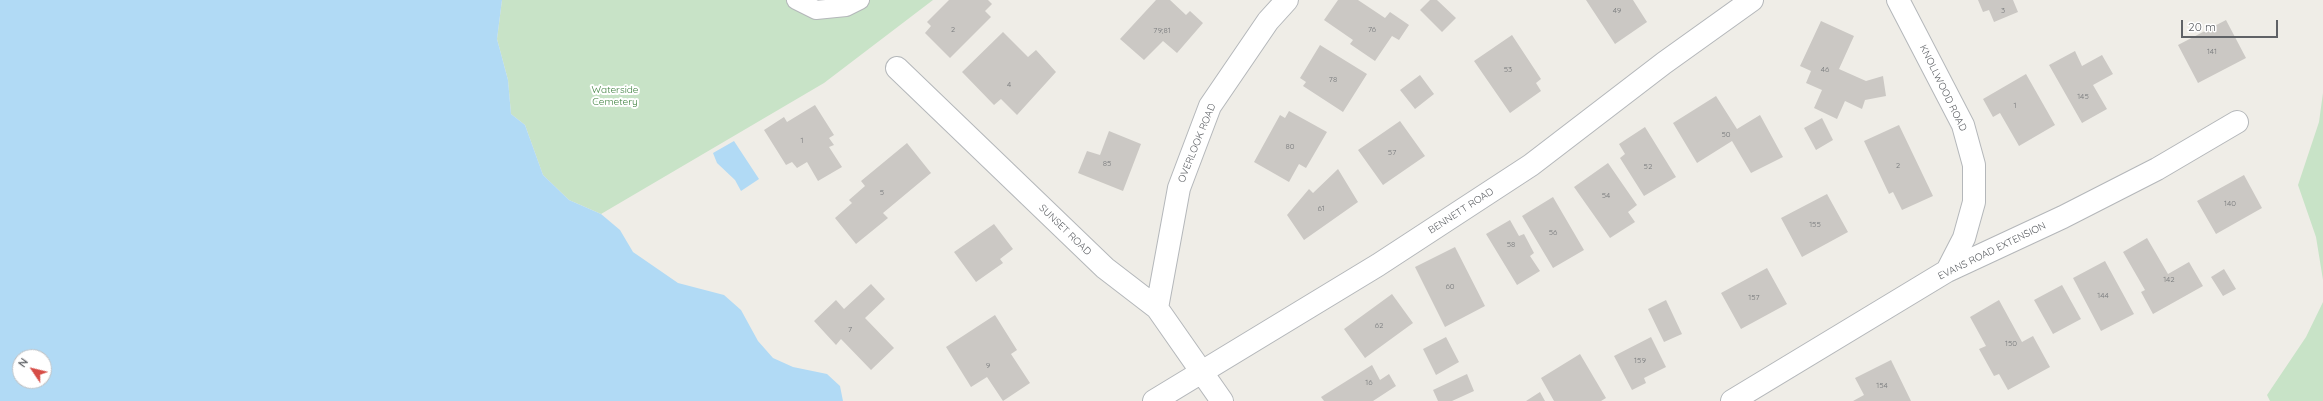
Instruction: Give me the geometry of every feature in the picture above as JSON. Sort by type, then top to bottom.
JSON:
[{"type":"street","name":"OVERLOOK ROAD","points":[[1157,308],[1179,188],[1210,106],[1268,21],[1287,0]]},
{"type":"street","name":"BENNETT ROAD","points":[[1154,401],[1378,265],[1531,166],[1664,63],[1752,0]]},
{"type":"street","name":"KNOLLWOOD ROAD","points":[[1898,0],[1963,125],[1974,165],[1974,202],[1964,238],[1947,271]]},
{"type":"street","name":"SUNSET ROAD","points":[[897,68],[1105,268],[1157,308],[1222,401]]},
{"type":"street","name":"EVANS ROAD EXTENSION","points":[[1732,401],[1947,271],[2063,217],[2157,169],[2237,122]]},
{"type":"lane","points":[[796,0],[816,10],[846,7],[860,0]]},
{"type":"green space","name":"Waterside Cemetery","points":[[502,0],[933,0],[824,83],[601,214],[569,200],[543,175],[525,125],[511,114],[508,80],[497,39]]},
{"type":"green space","points":[[2323,93],[2323,280],[2316,237],[2298,185],[2319,122]]},
{"type":"green space","points":[[2323,302],[2323,401],[2270,401],[2267,395],[2306,337]]},
{"type":"water","points":[[0,0],[502,0],[497,39],[508,80],[511,114],[525,125],[543,175],[569,200],[601,214],[620,230],[633,252],[678,283],[724,295],[741,310],[758,341],[773,358],[793,367],[827,374],[840,386],[843,401],[0,401]]},
{"type":"water","points":[[734,141],[759,179],[741,191],[735,180],[717,163],[713,153]]},
{"type":"building","points":[[949,0],[988,0],[992,4],[985,11],[991,17],[950,58],[925,33],[931,26],[927,22]]},
{"type":"building","points":[[1156,0],[1170,0],[1186,15],[1190,11],[1203,23],[1177,53],[1163,41],[1144,60],[1120,39]]},
{"type":"building","points":[[1338,0],[1358,0],[1385,18],[1390,12],[1409,25],[1399,40],[1392,36],[1375,61],[1350,44],[1353,40],[1324,20]]},
{"type":"building","points":[[1430,0],[1437,0],[1456,18],[1442,32],[1420,10]]},
{"type":"building","points":[[1586,0],[1633,0],[1647,22],[1615,44]]},
{"type":"building","points":[[1978,0],[2013,0],[2018,12],[1994,22],[1989,10],[1983,12]]},
{"type":"building","points":[[2226,20],[2246,58],[2198,83],[2178,45]]},
{"type":"building","points":[[1821,21],[1854,36],[1839,69],[1866,81],[1883,76],[1886,96],[1865,100],[1862,109],[1845,101],[1837,119],[1814,108],[1822,90],[1806,83],[1811,71],[1800,66]]},
{"type":"building","points":[[1003,32],[1028,57],[1036,50],[1056,72],[1017,115],[1001,99],[994,105],[962,72]]},
{"type":"building","points":[[1512,35],[1541,79],[1536,83],[1541,91],[1510,113],[1474,61]]},
{"type":"building","points":[[1320,45],[1367,74],[1343,112],[1303,86],[1306,82],[1300,78]]},
{"type":"building","points":[[2075,51],[2082,66],[2102,55],[2113,74],[2093,85],[2107,109],[2082,123],[2049,65]]},
{"type":"building","points":[[2026,74],[2055,125],[2019,146],[2000,113],[1993,117],[1983,99]]},
{"type":"building","points":[[1420,75],[1434,94],[1415,109],[1400,90]]},
{"type":"building","points":[[1716,96],[1737,129],[1760,115],[1783,157],[1751,173],[1732,141],[1697,163],[1673,123]]},
{"type":"building","points":[[815,105],[834,135],[829,138],[834,145],[829,147],[842,167],[818,181],[807,162],[797,168],[792,162],[786,165],[764,130],[784,117],[787,122]]},
{"type":"building","points":[[1289,111],[1327,132],[1306,168],[1299,164],[1289,182],[1254,162],[1280,115],[1285,118]]},
{"type":"building","points":[[1822,118],[1833,140],[1816,150],[1804,128]]},
{"type":"building","points":[[1400,121],[1425,156],[1383,185],[1358,150]]},
{"type":"building","points":[[1899,125],[1933,196],[1902,210],[1893,192],[1889,194],[1864,141]]},
{"type":"building","points":[[1645,127],[1676,177],[1644,196],[1620,158],[1625,154],[1619,144]]},
{"type":"building","points":[[1109,131],[1141,144],[1123,191],[1078,173],[1087,151],[1100,155]]},
{"type":"building","points":[[907,143],[931,173],[883,213],[888,218],[856,244],[835,218],[852,203],[849,200],[865,186],[861,181]]},
{"type":"building","points":[[1608,163],[1637,205],[1628,212],[1635,222],[1610,238],[1574,187]]},
{"type":"building","points":[[1338,169],[1358,202],[1304,240],[1287,215],[1309,189],[1313,193]]},
{"type":"building","points":[[2244,175],[2262,208],[2216,234],[2197,201]]},
{"type":"building","points":[[1827,194],[1848,232],[1802,257],[1781,218]]},
{"type":"building","points":[[1553,197],[1584,250],[1553,268],[1522,216]]},
{"type":"building","points":[[1510,220],[1519,236],[1524,234],[1534,253],[1530,256],[1540,271],[1517,285],[1486,234]]},
{"type":"building","points":[[994,224],[1013,249],[1000,259],[1003,263],[976,282],[954,252]]},
{"type":"building","points":[[2147,238],[2168,274],[2189,262],[2203,286],[2153,314],[2141,292],[2145,290],[2123,252]]},
{"type":"building","points":[[1455,247],[1485,306],[1445,327],[1415,267]]},
{"type":"building","points":[[2105,261],[2134,314],[2101,331],[2073,278]]},
{"type":"building","points":[[1767,268],[1787,304],[1741,329],[1721,293]]},
{"type":"building","points":[[2224,269],[2236,289],[2223,296],[2211,277]]},
{"type":"building","points":[[871,284],[885,299],[865,318],[894,348],[871,370],[841,339],[836,345],[814,321],[836,300],[844,309]]},
{"type":"building","points":[[2062,285],[2081,319],[2053,334],[2034,300]]},
{"type":"building","points":[[1392,294],[1413,323],[1365,358],[1344,329]]},
{"type":"building","points":[[1666,300],[1682,334],[1664,342],[1648,309]]},
{"type":"building","points":[[1999,300],[2022,342],[2033,336],[2050,367],[2008,390],[1999,374],[1994,376],[1979,349],[1986,346],[1970,317]]},
{"type":"building","points":[[995,315],[1017,350],[1011,354],[1030,383],[1003,401],[987,377],[971,387],[946,347]]},
{"type":"building","points":[[1446,337],[1459,362],[1436,375],[1423,349]]},
{"type":"building","points":[[1651,337],[1666,367],[1644,378],[1646,383],[1632,390],[1614,356]]},
{"type":"building","points":[[1580,354],[1606,398],[1601,401],[1554,401],[1541,378]]},
{"type":"building","points":[[1891,360],[1911,401],[1853,401],[1864,395],[1855,378]]},
{"type":"building","points":[[1372,365],[1380,380],[1389,374],[1396,386],[1373,401],[1324,401],[1321,397]]},
{"type":"building","points":[[1467,374],[1474,391],[1452,401],[1438,401],[1433,390]]},
{"type":"building","points":[[1540,392],[1545,401],[1526,401]]}]
